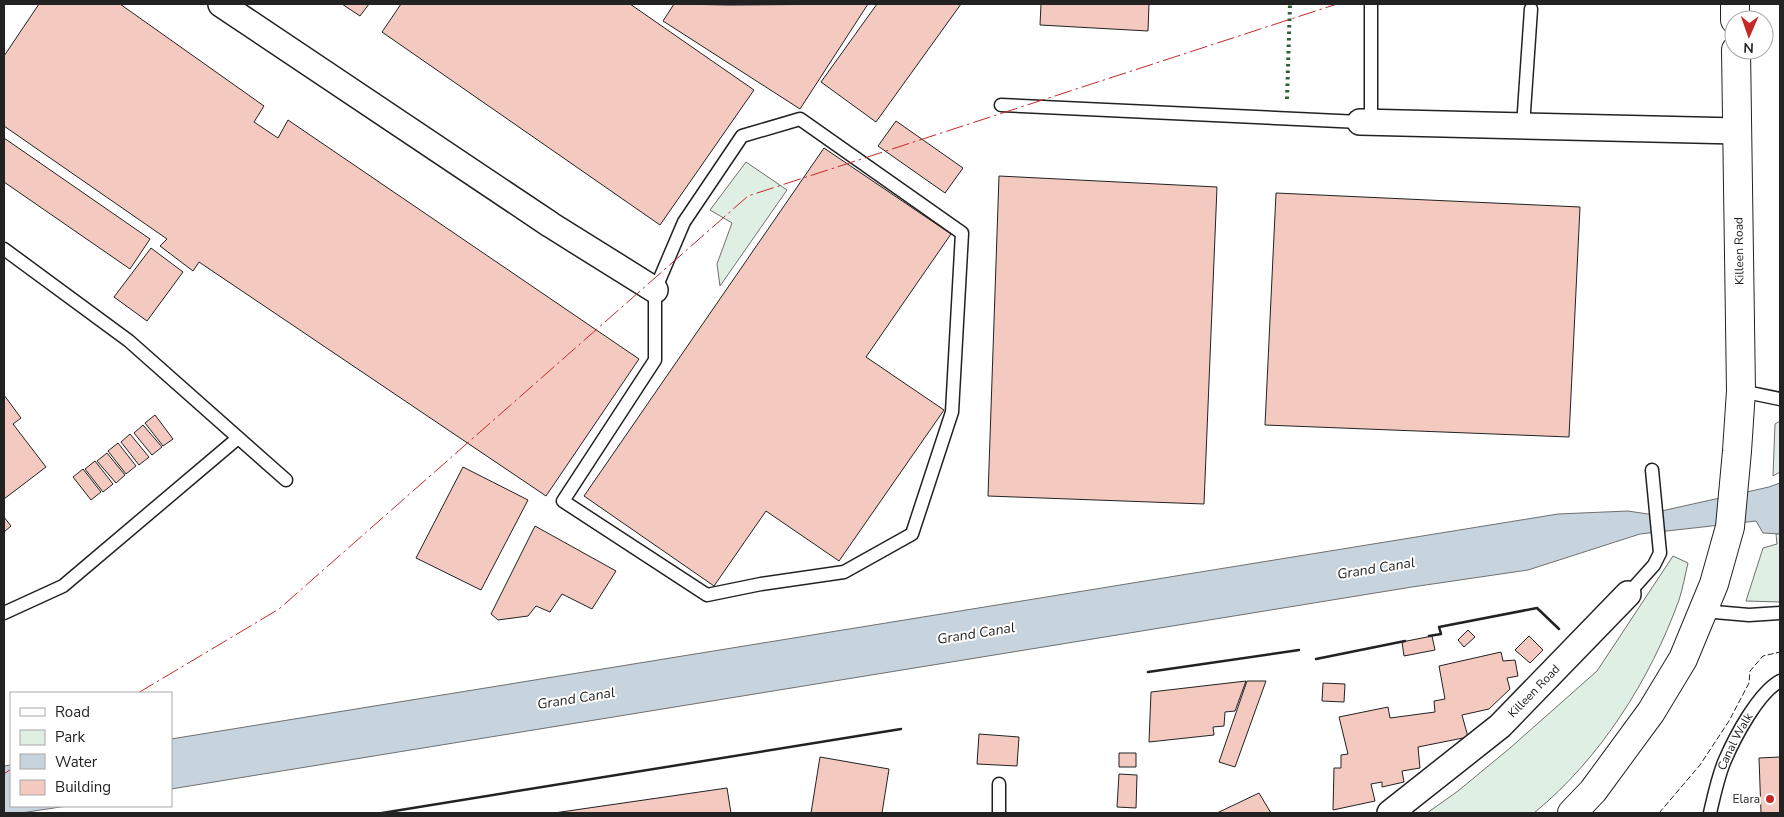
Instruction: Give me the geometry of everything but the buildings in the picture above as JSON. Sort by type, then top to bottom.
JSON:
[{"type":"street","points":[[221,4],[551,225],[655,290]]},
{"type":"street","name":"Killeen Road","points":[[1703,611],[1714,584],[1730,527],[1738,452],[1741,391],[1736,60]]},
{"type":"street","points":[[1366,123],[1737,132]]},
{"type":"street","name":"Killeen Road","points":[[1390,813],[1500,726],[1628,594]]},
{"type":"street","points":[[1572,813],[1593,791],[1651,712],[1683,659],[1703,611]]},
{"type":"lane","points":[[1002,105],[1366,123],[1371,4]]},
{"type":"lane","points":[[1523,126],[1531,9]]},
{"type":"lane","points":[[800,119],[962,233],[952,412],[912,534],[844,572],[761,584],[707,595],[563,501],[655,360],[655,290],[684,222],[742,136],[800,119]]},
{"type":"lane","points":[[4,249],[129,341],[286,480]]},
{"type":"lane","points":[[1741,391],[1780,399]]},
{"type":"lane","points":[[4,613],[64,586],[238,438]]},
{"type":"lane","name":"Killeen Road","points":[[1628,594],[1654,564],[1660,553],[1652,470]]},
{"type":"lane","points":[[1703,611],[1749,615],[1780,614]]},
{"type":"lane","name":"Canal Walk","points":[[1710,813],[1724,761],[1754,707],[1780,681]]},
{"type":"lane","points":[[999,813],[1000,784]]},
{"type":"green space","points":[[746,162],[787,190],[720,286],[717,264],[732,223],[710,210]]},
{"type":"green space","points":[[1780,421],[1780,472],[1773,476],[1775,424]]},
{"type":"green space","points":[[1780,533],[1780,602],[1746,601],[1763,548],[1777,544],[1776,534]]},
{"type":"green space","points":[[1673,556],[1688,563],[1679,600],[1653,659],[1638,688],[1601,743],[1558,792],[1534,813],[1427,813],[1458,791],[1510,748],[1597,671]]},
{"type":"water","name":"Grand Canal","points":[[1780,483],[1780,534],[1763,533],[1756,521],[1640,534],[1528,570],[1412,587],[172,789],[172,739],[1558,514],[1628,511],[1648,514]]},
{"type":"water","points":[[10,765],[10,807],[60,807],[21,813],[4,813],[4,766]]},
{"type":"hedge","points":[[1287,99],[1290,4]]},
{"type":"fence","points":[[1659,813],[1700,765],[1729,721],[1749,683],[1750,671],[1763,656],[1780,652]]},
{"type":"wall","points":[[1429,636],[1441,634],[1439,627],[1537,608],[1559,629]]},
{"type":"wall","points":[[1316,659],[1405,641]]},
{"type":"wall","points":[[1148,672],[1299,650]]},
{"type":"wall","points":[[382,813],[901,729]]},
{"type":"power","points":[[140,692],[279,609],[748,196],[1337,4]]},
{"type":"power","points":[[4,774],[10,770]]},
{"type":"place","name":"Elara","points":[[1770,799]]}]
